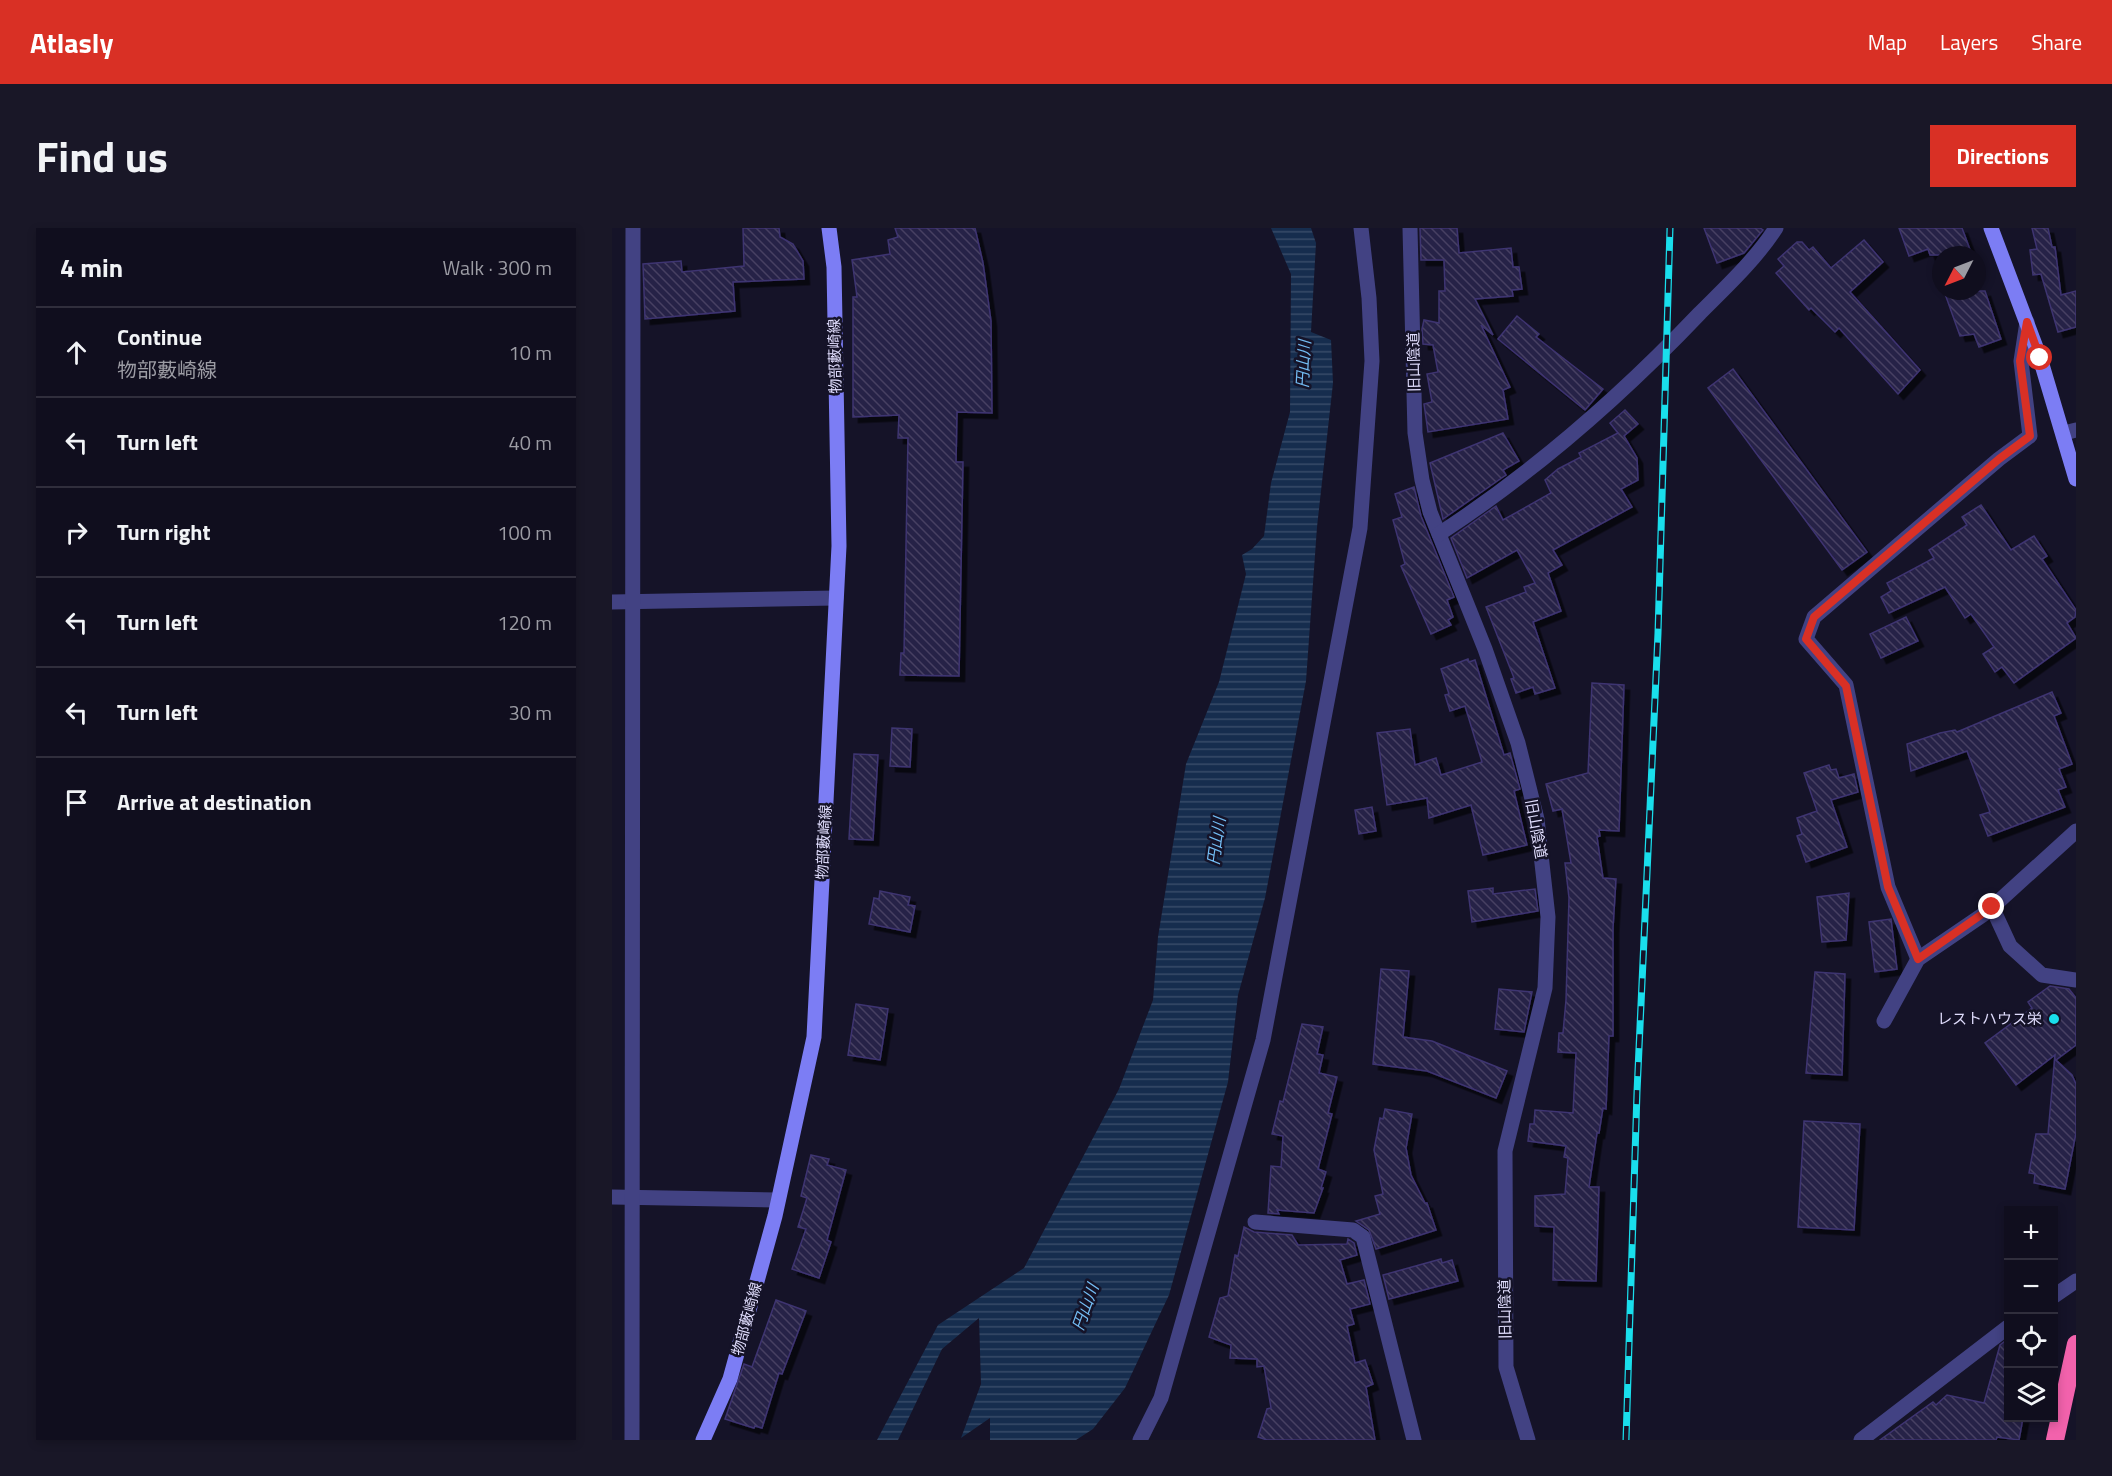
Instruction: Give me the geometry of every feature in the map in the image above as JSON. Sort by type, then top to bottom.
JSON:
[{"type":"highway","points":[[2055,1440],[2076,1344]]},
{"type":"main road","name":"物部藪崎線","points":[[703,1440],[730,1379],[778,1200],[814,1037],[839,546],[834,267],[829,228]]},
{"type":"main road","points":[[1991,228],[2070,431],[2076,479]]},
{"type":"street","points":[[632,1440],[630,602],[633,228]]},
{"type":"street","points":[[1140,1440],[1161,1398],[1263,1040],[1360,528],[1372,361],[1370,298],[1361,228]]},
{"type":"street","name":"旧山陰道","points":[[1410,228],[1415,433],[1422,480],[1439,534],[1485,649],[1518,743],[1537,819],[1548,916],[1545,988],[1504,1151],[1506,1367],[1528,1440]]},
{"type":"street","points":[[1439,534],[1483,505],[1560,444],[1667,348],[1762,250],[1776,228]]},
{"type":"street","points":[[1918,959],[1888,887],[1846,686],[1806,639],[1814,617],[1999,459],[2030,436],[2020,361],[2027,322]]},
{"type":"street","points":[[612,602],[836,598]]},
{"type":"street","points":[[1884,1021],[1918,959],[1992,907],[2076,831]]},
{"type":"street","points":[[1992,907],[2010,946],[2042,975],[2076,980]]},
{"type":"street","points":[[612,1197],[778,1200]]},
{"type":"street","points":[[1254,1222],[1353,1230],[1363,1237],[1414,1440]]},
{"type":"street","points":[[2058,1293],[2076,1281]]},
{"type":"street","points":[[1861,1440],[2004,1330]]},
{"type":"water","name":"円山川","points":[[1271,228],[1311,228],[1316,243],[1311,332],[1331,340],[1333,383],[1317,527],[1306,681],[1265,898],[1238,995],[1228,1082],[1169,1295],[1125,1388],[1093,1429],[1076,1440],[990,1440],[990,1418],[961,1438],[981,1384],[979,1318],[942,1349],[898,1440],[877,1440],[938,1325],[1024,1268],[1119,1089],[1153,1000],[1158,937],[1186,764],[1219,682],[1246,574],[1242,555],[1252,549],[1264,536],[1271,483],[1290,412],[1291,274]]},
{"type":"building","points":[[743,228],[779,228],[780,237],[793,244],[803,261],[804,279],[733,282],[735,311],[645,319],[643,264],[681,261],[682,272],[744,266]]},
{"type":"building","points":[[895,228],[975,228],[983,263],[991,321],[992,413],[957,412],[956,462],[963,462],[959,676],[900,675],[901,653],[904,653],[908,438],[898,438],[899,415],[853,417],[853,297],[857,297],[852,260],[890,254],[888,240],[898,237]]},
{"type":"building","points":[[1420,228],[1457,228],[1459,253],[1511,248],[1513,267],[1519,267],[1522,289],[1512,290],[1513,296],[1475,299],[1493,335],[1481,325],[1510,387],[1503,390],[1508,419],[1428,432],[1424,404],[1432,402],[1427,374],[1438,372],[1433,345],[1423,344],[1422,329],[1424,320],[1439,323],[1439,291],[1445,291],[1444,260],[1421,260]]},
{"type":"building","points":[[1704,228],[1760,228],[1763,230],[1744,253],[1717,263]]},
{"type":"building","points":[[1899,228],[1962,228],[1969,246],[1932,246],[1932,255],[1928,249],[1909,256]]},
{"type":"building","points":[[2032,228],[2048,228],[2052,247],[2055,247],[2061,295],[2076,291],[2076,327],[2058,332],[2041,274],[2033,275],[2030,250],[2037,249]]},
{"type":"building","points":[[1864,240],[1883,262],[1850,292],[1920,370],[1898,394],[1839,328],[1835,332],[1811,308],[1809,310],[1776,273],[1784,266],[1778,259],[1797,242],[1802,242],[1809,250],[1813,247],[1831,268]]},
{"type":"building","points":[[1986,294],[2001,339],[1979,347],[1974,334],[1960,336],[1947,300],[1986,300]]},
{"type":"building","points":[[1517,316],[1539,334],[1536,337],[1603,389],[1585,410],[1498,339]]},
{"type":"building","points":[[1733,369],[1867,552],[1842,570],[1708,388]]},
{"type":"building","points":[[1625,410],[1638,424],[1624,436],[1637,458],[1638,480],[1621,489],[1632,507],[1553,550],[1562,565],[1548,573],[1561,611],[1533,622],[1555,688],[1535,694],[1533,687],[1516,693],[1511,679],[1514,678],[1486,607],[1526,592],[1524,587],[1535,583],[1517,550],[1467,578],[1451,538],[1496,506],[1503,520],[1551,493],[1545,480],[1558,469],[1581,457],[1579,453],[1618,433],[1610,423]]},
{"type":"building","points":[[1503,433],[1519,461],[1503,470],[1506,475],[1443,519],[1430,463]]},
{"type":"building","points":[[1414,487],[1421,516],[1454,597],[1447,600],[1453,617],[1448,620],[1451,625],[1431,634],[1401,566],[1405,564],[1393,520],[1402,517],[1395,494]]},
{"type":"building","points":[[1981,505],[2011,550],[2034,536],[2047,556],[2042,559],[2076,610],[2075,617],[2067,623],[2076,638],[2014,683],[2002,667],[1995,672],[1983,654],[1994,647],[1971,614],[1965,618],[1945,587],[1889,613],[1881,597],[1891,591],[1887,583],[1934,558],[1929,550],[1967,525],[1962,517]]},
{"type":"building","points":[[1906,617],[1918,641],[1881,658],[1870,634]]},
{"type":"building","points":[[1468,659],[1469,662],[1475,660],[1504,755],[1510,753],[1520,789],[1514,791],[1527,845],[1483,855],[1471,805],[1429,818],[1427,798],[1387,805],[1377,733],[1410,729],[1415,765],[1436,758],[1441,775],[1482,762],[1465,706],[1450,711],[1445,695],[1449,694],[1441,669]]},
{"type":"building","points":[[1592,683],[1624,685],[1619,831],[1599,830],[1600,836],[1597,837],[1603,878],[1616,879],[1613,928],[1613,1036],[1609,1036],[1606,1109],[1603,1108],[1599,1133],[1597,1133],[1589,1187],[1599,1187],[1596,1281],[1553,1280],[1554,1227],[1535,1226],[1535,1196],[1565,1194],[1568,1158],[1564,1157],[1566,1146],[1528,1141],[1530,1124],[1534,1124],[1535,1110],[1573,1113],[1576,1053],[1558,1052],[1559,1033],[1563,1033],[1566,1000],[1569,898],[1565,863],[1571,863],[1562,809],[1553,811],[1546,784],[1588,773]]},
{"type":"building","points":[[2052,692],[2061,713],[2054,716],[2072,764],[2059,769],[2066,787],[2058,790],[2065,807],[1988,836],[1980,815],[1990,812],[1967,751],[1911,771],[1907,744],[1940,733],[1955,730],[1957,732]]},
{"type":"building","points":[[892,728],[912,729],[910,767],[890,766]]},
{"type":"building","points":[[854,754],[878,755],[873,840],[849,839]]},
{"type":"building","points":[[1829,765],[1831,770],[1836,769],[1839,778],[1854,774],[1858,792],[1831,800],[1847,847],[1806,862],[1797,836],[1802,834],[1797,818],[1817,811],[1804,773]]},
{"type":"building","points":[[1372,807],[1376,831],[1359,834],[1355,810]]},
{"type":"building","points":[[1493,888],[1493,894],[1535,889],[1538,911],[1472,922],[1468,891]]},
{"type":"building","points":[[880,891],[910,897],[908,905],[915,906],[910,932],[869,924],[874,898],[879,899]]},
{"type":"building","points":[[1849,893],[1846,940],[1822,942],[1817,897]]},
{"type":"building","points":[[1891,919],[1897,969],[1875,972],[1869,922]]},
{"type":"building","points":[[1381,969],[1409,971],[1403,1037],[1432,1041],[1507,1071],[1496,1098],[1427,1071],[1373,1064]]},
{"type":"building","points":[[1815,972],[1845,974],[1842,1075],[1806,1073]]},
{"type":"building","points":[[2050,986],[2069,989],[2076,998],[2076,1045],[2056,1060],[2072,1075],[2076,1084],[2076,1133],[2065,1189],[2034,1183],[2035,1174],[2029,1173],[2036,1134],[2048,1134],[2055,1055],[2016,1085],[1985,1043],[2032,1008],[2028,1002]]},
{"type":"building","points":[[1499,989],[1532,992],[1524,1032],[1495,1029]]},
{"type":"building","points":[[856,1004],[888,1009],[880,1060],[848,1055]]},
{"type":"building","points":[[1302,1024],[1323,1027],[1317,1054],[1323,1055],[1319,1073],[1337,1077],[1328,1113],[1332,1114],[1318,1169],[1326,1172],[1314,1213],[1277,1210],[1279,1214],[1268,1213],[1271,1166],[1281,1167],[1283,1136],[1272,1134],[1280,1101],[1283,1102]]},
{"type":"building","points":[[1385,1109],[1412,1114],[1406,1148],[1411,1175],[1427,1203],[1436,1230],[1376,1249],[1369,1230],[1356,1221],[1380,1214],[1375,1196],[1383,1194],[1374,1150],[1380,1118],[1383,1119]]},
{"type":"building","points":[[1804,1121],[1860,1124],[1854,1230],[1798,1227]]},
{"type":"building","points":[[811,1155],[829,1159],[827,1165],[846,1170],[827,1240],[831,1242],[819,1278],[792,1269],[806,1229],[798,1227],[807,1198],[801,1196]]},
{"type":"building","points":[[1244,1227],[1254,1232],[1292,1235],[1298,1245],[1347,1244],[1348,1239],[1354,1243],[1357,1255],[1340,1260],[1347,1284],[1364,1280],[1370,1304],[1350,1309],[1354,1324],[1347,1326],[1355,1363],[1365,1360],[1373,1384],[1366,1387],[1375,1440],[1267,1440],[1258,1437],[1267,1409],[1271,1408],[1264,1366],[1257,1367],[1257,1359],[1230,1358],[1231,1345],[1209,1337],[1220,1298],[1228,1296],[1235,1255],[1238,1256]]},
{"type":"building","points":[[1441,1259],[1442,1263],[1452,1260],[1458,1281],[1389,1299],[1383,1275]]},
{"type":"building","points":[[776,1300],[806,1311],[782,1374],[779,1373],[762,1428],[755,1426],[754,1428],[725,1419],[744,1364],[752,1367]]},
{"type":"building","points":[[2004,1342],[2004,1422],[2022,1422],[2019,1440],[1997,1437],[1996,1440],[1880,1440],[1933,1402],[1936,1405],[1947,1395],[1984,1403],[2000,1345]]},
{"type":"railway","points":[[1626,1440],[1637,1092],[1658,633],[1670,228]]},
{"type":"place","name":"レストハウス栄","points":[[2054,1019]]},
{"type":"route","points":[[1992,907],[1918,959],[1888,887],[1856,723],[1846,686],[1806,639],[1814,617],[1999,459],[2030,436],[2020,361],[2027,322],[2040,358]]}]
